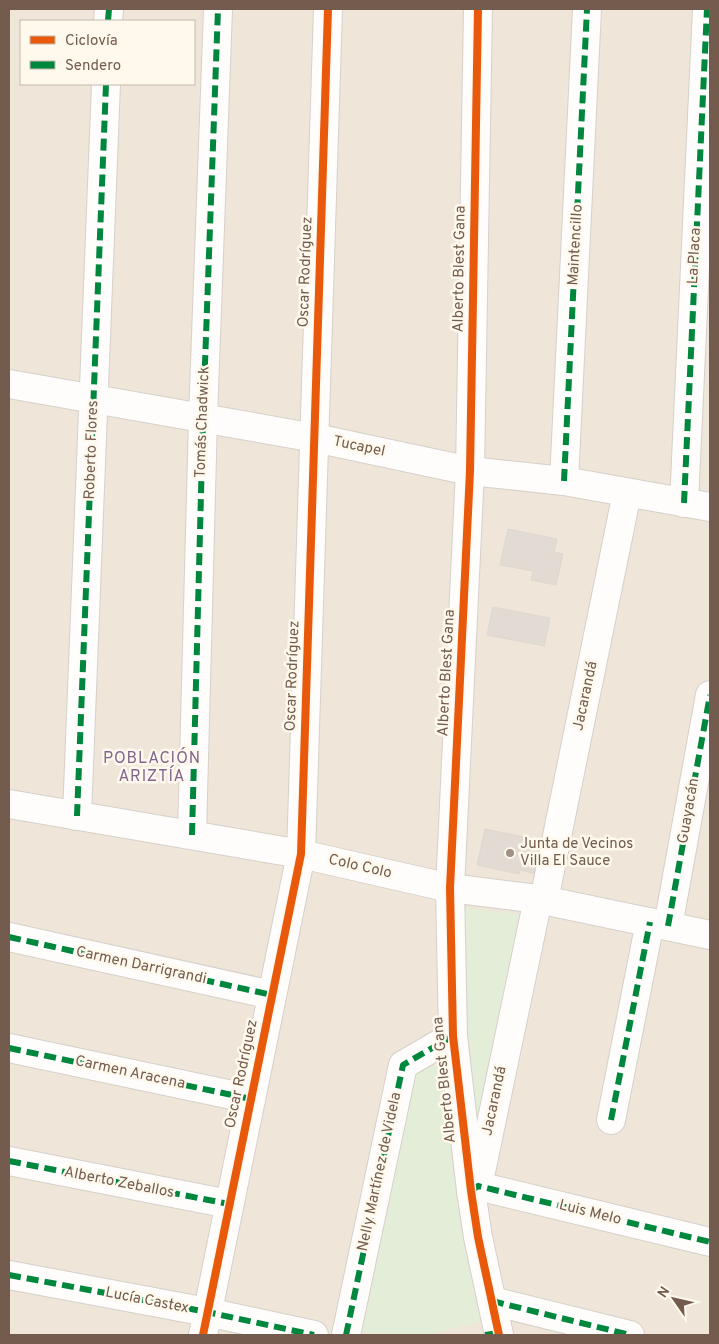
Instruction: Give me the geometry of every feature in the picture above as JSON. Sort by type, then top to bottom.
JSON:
[{"type":"street","name":"Tomás Chadwick","points":[[192,836],[203,418],[218,9]]},
{"type":"street","name":"Oscar Rodríguez","points":[[205,1324],[301,854],[328,9]]},
{"type":"street","name":"Alberto Blest Gana","points":[[478,9],[470,471],[450,888],[453,1036],[474,1188],[478,1237],[492,1301],[494,1334]]},
{"type":"street","name":"Maintencillo","points":[[564,481],[588,9]]},
{"type":"street","name":"La Placa","points":[[697,505],[707,9]]},
{"type":"street","name":"Roberto Flores","points":[[77,816],[106,85]]},
{"type":"street","name":"Tucapel","points":[[9,384],[314,438],[470,471],[564,481],[697,505]]},
{"type":"street","name":"Jacarandá","points":[[474,1188],[541,899],[627,493]]},
{"type":"street","name":"Guayacán","points":[[611,1120],[659,924],[710,695]]},
{"type":"street","name":"Colo Colo","points":[[9,804],[301,854],[450,888],[541,899],[710,935]]},
{"type":"street","name":"Carmen Darrigrandi","points":[[9,937],[272,995]]},
{"type":"street","name":"Nelly Martínez de Videla","points":[[346,1335],[403,1065],[453,1036]]},
{"type":"street","name":"Carmen Aracena","points":[[9,1048],[251,1099]]},
{"type":"street","name":"Alberto Zeballos","points":[[9,1161],[229,1204]]},
{"type":"street","name":"Luis Melo","points":[[474,1188],[710,1242]]},
{"type":"street","name":"Lucía Castex","points":[[9,1275],[205,1324],[314,1335]]},
{"type":"street","points":[[492,1301],[630,1335]]},
{"type":"shaded area","points":[[9,9],[710,9],[710,1335],[9,1335]]},
{"type":"green space","points":[[465,908],[528,915],[476,1145],[465,1026]]},
{"type":"green space","points":[[442,1063],[481,1322],[424,1335],[384,1335],[360,1332],[412,1073]]},
{"type":"building","points":[[508,529],[557,539],[554,552],[563,554],[556,585],[531,580],[533,571],[500,565]]},
{"type":"building","points":[[493,607],[550,618],[544,646],[487,635]]},
{"type":"building","name":"Junta de Vecinos Villa El Sauce","points":[[485,829],[544,841],[536,874],[520,870],[519,874],[477,865]]},
{"type":"marked path","points":[[108,20],[109,9]]},
{"type":"marked path","points":[[192,835],[203,418],[218,9]]},
{"type":"marked path","points":[[564,481],[587,9]]},
{"type":"marked path","points":[[684,503],[707,9]]},
{"type":"marked path","points":[[77,816],[106,85]]},
{"type":"marked path","points":[[668,926],[710,695]]},
{"type":"marked path","points":[[611,1120],[650,922]]},
{"type":"marked path","points":[[9,937],[272,995]]},
{"type":"marked path","points":[[346,1335],[403,1065],[453,1036]]},
{"type":"marked path","points":[[9,1048],[251,1099]]},
{"type":"marked path","points":[[9,1161],[229,1204]]},
{"type":"marked path","points":[[471,1191],[478,1186],[710,1242]]},
{"type":"marked path","points":[[9,1275],[207,1312],[314,1335]]},
{"type":"marked path","points":[[492,1301],[630,1335]]},
{"type":"marked path","points":[[485,1335],[498,1333]]},
{"type":"cycle path","points":[[203,1335],[301,854],[328,9]]},
{"type":"cycle path","points":[[478,9],[470,471],[450,888],[453,1036],[478,1237],[499,1335]]},
{"type":"place","name":"Junta de Vecinos Villa El Sauce","points":[[510,853]]},
{"type":"district","name":"POBLACIÓN ARIZTÍA","points":[[152,768]]}]
